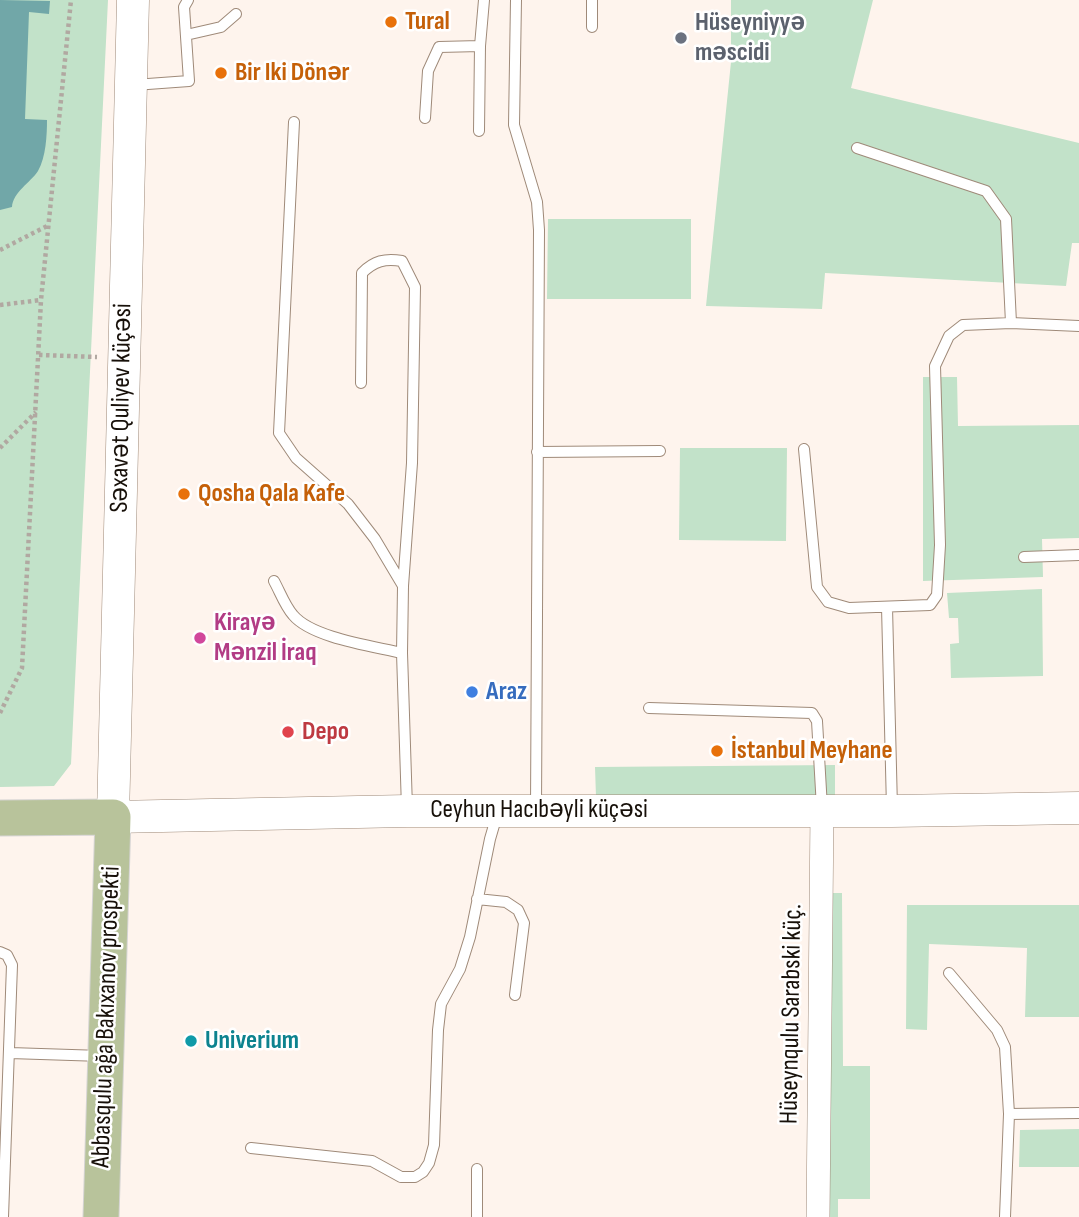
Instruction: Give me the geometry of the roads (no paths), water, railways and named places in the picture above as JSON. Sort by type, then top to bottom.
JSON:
[{"type":"main road","name":"Səxavət Quliyev küçəsi","points":[[113,817],[133,0]]},
{"type":"main road","name":"Ceyhun Hacıbəyli küçəsi","points":[[0,818],[499,810],[892,811],[1079,808]]},
{"type":"main road","name":"Abbasqulu ağa Bakıxanov prospekti","points":[[101,1217],[113,817]]},
{"type":"street","name":"Hüseynqulu Sarabski küç.","points":[[818,1217],[822,811]]},
{"type":"lane","points":[[130,85],[189,81],[184,7],[188,0]]},
{"type":"lane","points":[[478,131],[484,0]]},
{"type":"lane","points":[[516,0],[514,125],[537,202],[539,230],[536,810]]},
{"type":"lane","points":[[592,0],[592,27]]},
{"type":"lane","points":[[186,35],[221,27],[236,14]]},
{"type":"lane","points":[[425,118],[428,71],[439,47],[480,46]]},
{"type":"lane","points":[[295,122],[279,433],[296,458],[348,504],[375,539],[402,586]]},
{"type":"lane","points":[[857,148],[986,191],[1006,219],[1011,323]]},
{"type":"lane","points":[[361,383],[362,274],[371,264],[388,259],[402,261],[415,287],[412,463],[402,586],[407,811]]},
{"type":"lane","points":[[804,449],[817,587],[828,602],[849,608],[930,605],[937,595],[940,545],[936,366],[940,352],[949,336],[963,325],[1011,323],[1079,326]]},
{"type":"lane","points":[[537,452],[660,451]]},
{"type":"lane","points":[[1024,557],[1079,555]]},
{"type":"lane","points":[[274,581],[293,616],[307,627],[402,653]]},
{"type":"lane","points":[[887,607],[892,811]]},
{"type":"lane","points":[[649,708],[811,713],[817,721],[822,811]]},
{"type":"lane","points":[[251,1148],[372,1161],[401,1177],[415,1177],[423,1172],[429,1163],[434,1145],[437,1042],[442,1004],[460,969],[470,937],[490,839],[499,810]]},
{"type":"lane","points":[[477,899],[506,902],[518,910],[524,923],[515,995]]},
{"type":"lane","points":[[0,952],[7,955],[12,965],[3,1217]]},
{"type":"lane","points":[[949,973],[997,1030],[1005,1047],[1009,1114],[1005,1217]]},
{"type":"lane","points":[[10,1053],[106,1056]]},
{"type":"lane","points":[[1009,1114],[1079,1113]]},
{"type":"lane","points":[[477,1169],[477,1217]]},
{"type":"water","points":[[0,0],[50,1],[49,14],[29,12],[25,119],[47,120],[44,153],[38,171],[19,192],[12,207],[0,210]]},
{"type":"place","name":"Tural","points":[[391,22]]},
{"type":"place","name":"Hüseyniyyə məscidi","points":[[681,38]]},
{"type":"place","name":"Bir Iki Dönər","points":[[221,73]]},
{"type":"place","name":"Qosha Qala Kafe","points":[[184,494]]},
{"type":"place","name":"Kirayə Mənzil İraq","points":[[200,638]]},
{"type":"place","name":"Araz","points":[[472,692]]},
{"type":"place","name":"Depo","points":[[288,732]]},
{"type":"place","name":"İstanbul Meyhane","points":[[717,751]]},
{"type":"place","name":"Univerium","points":[[191,1041]]}]
